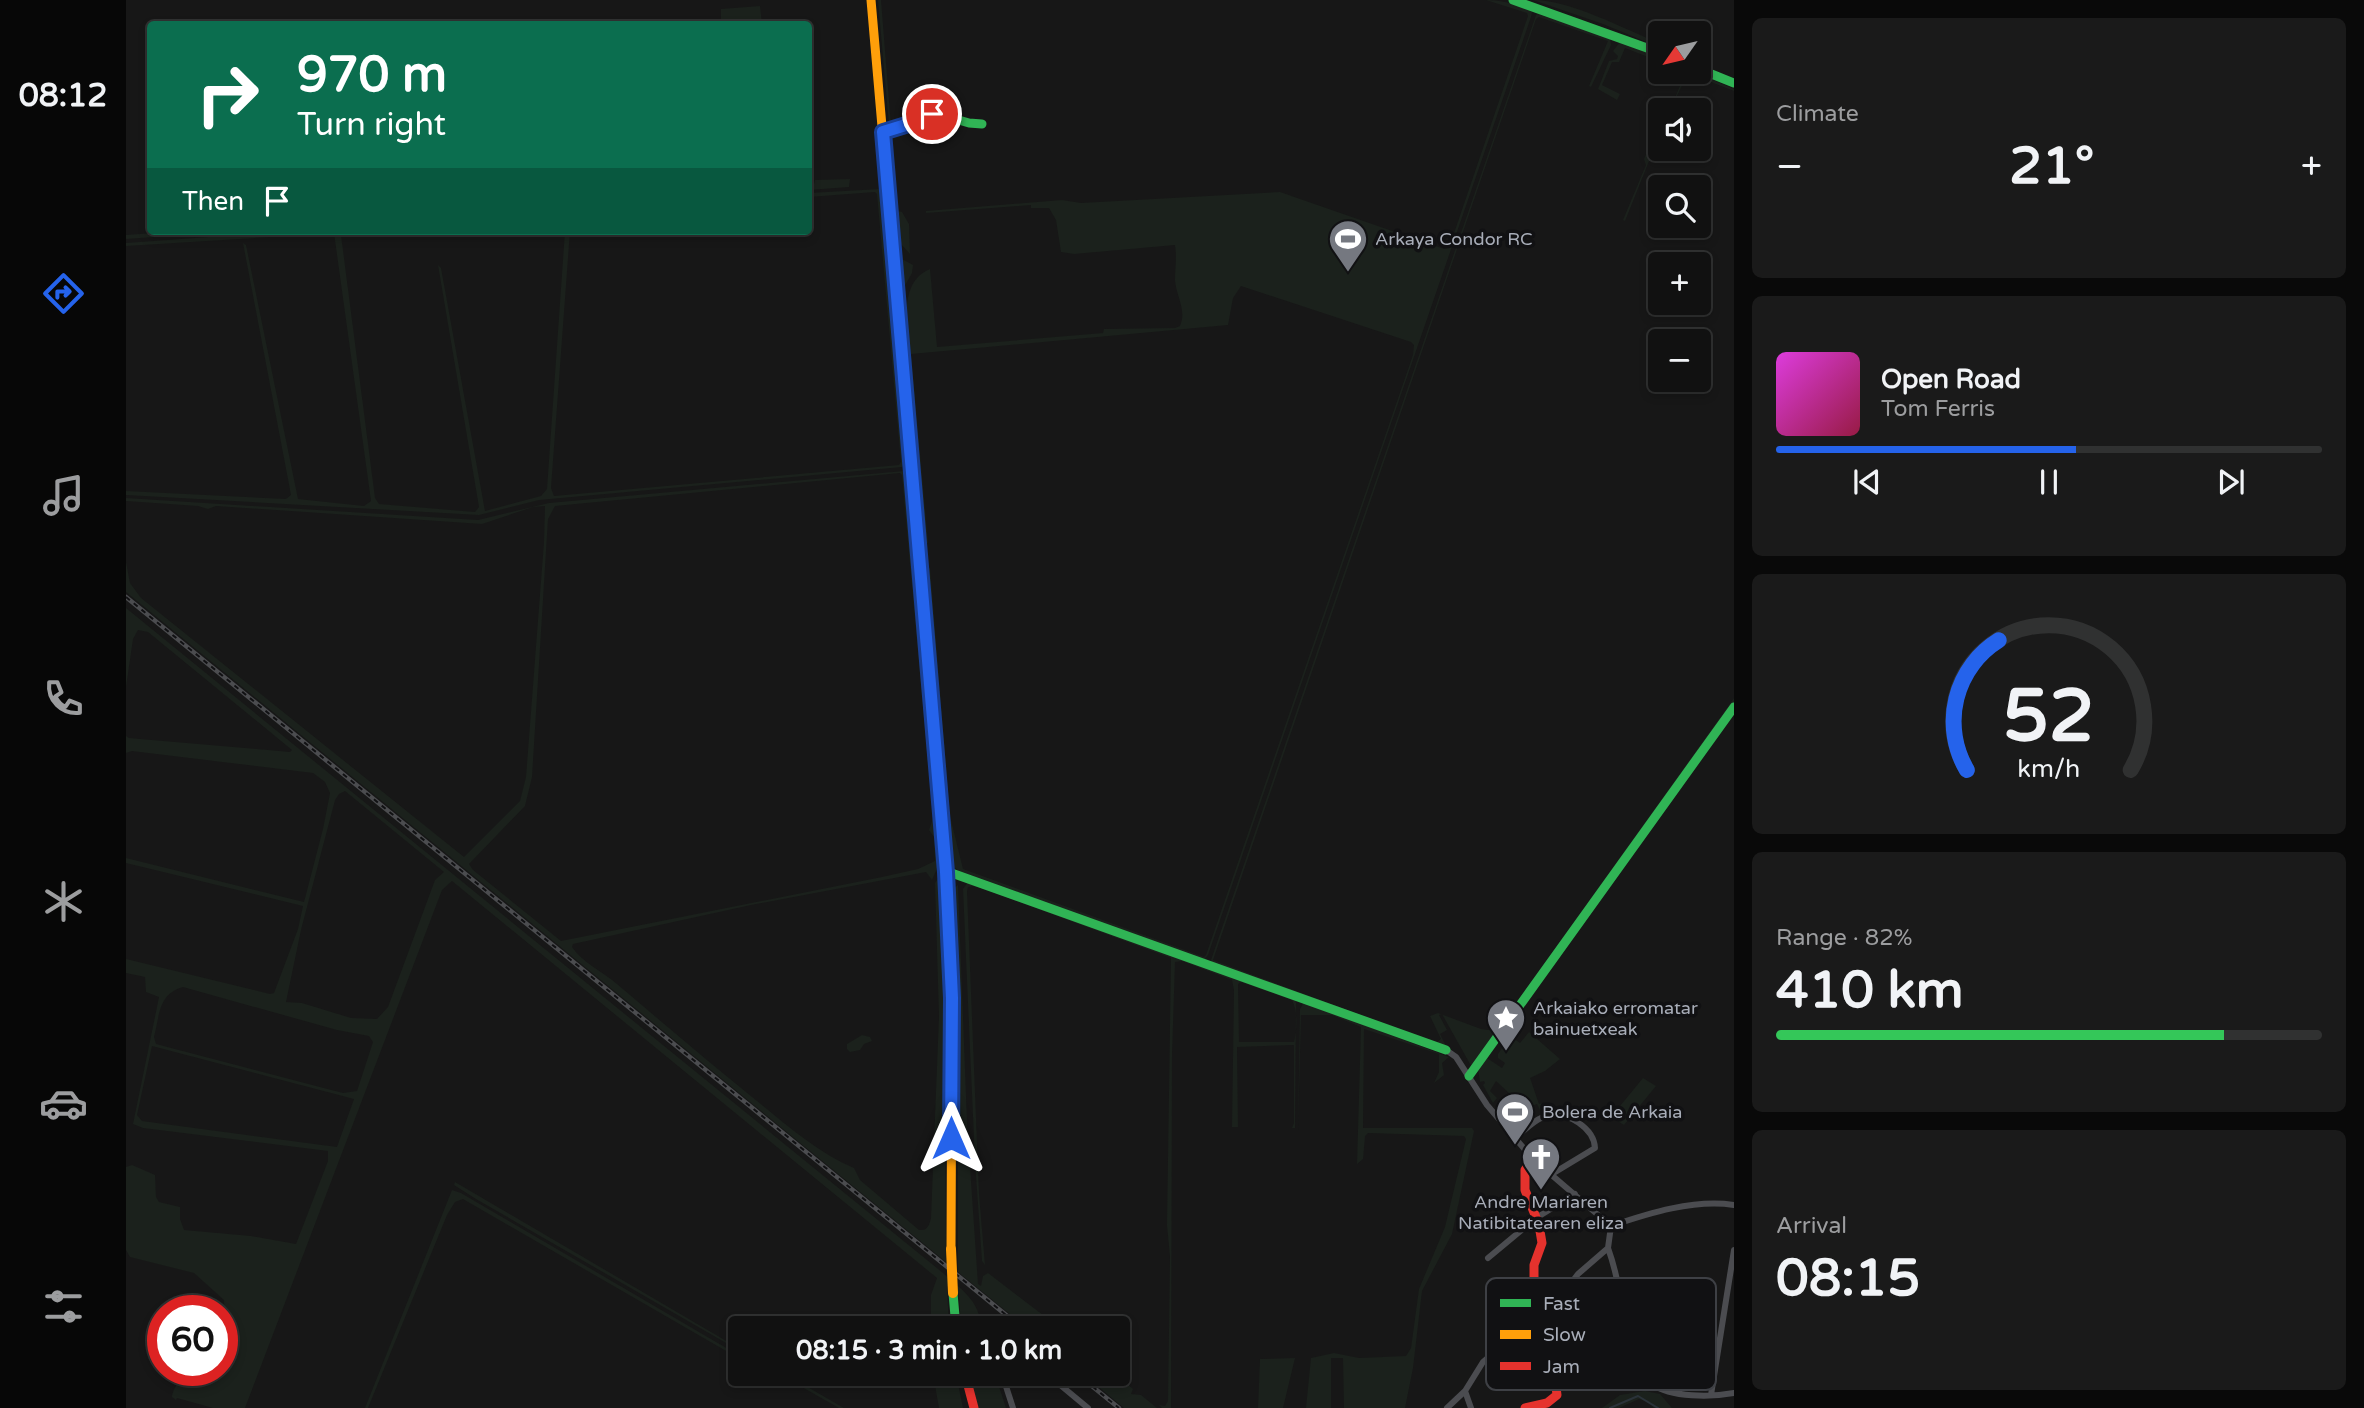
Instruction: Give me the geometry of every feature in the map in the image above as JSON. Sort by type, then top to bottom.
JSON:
[{"type":"main road","points":[[871,0],[946,872],[952,1013],[951,1250],[955,1316]]},
{"type":"main road","points":[[1513,0],[1648,48]]},
{"type":"main road","points":[[1712,74],[1734,83]]},
{"type":"main road","points":[[883,132],[932,114],[940,114],[968,125],[982,124]]},
{"type":"main road","points":[[1469,1076],[1734,707]]},
{"type":"main road","points":[[946,872],[990,885],[1446,1050]]},
{"type":"main road","points":[[1533,1159],[1525,1170],[1525,1190],[1542,1243],[1534,1265],[1534,1278]]},
{"type":"main road","points":[[965,1386],[968,1408]]},
{"type":"main road","points":[[967,1386],[974,1408]]},
{"type":"main road","points":[[1525,1408],[1547,1403],[1557,1395],[1556,1390]]},
{"type":"street","points":[[1446,1050],[1456,1057],[1487,1105],[1533,1159],[1611,1226]]},
{"type":"street","points":[[1515,1138],[1549,1115],[1566,1117],[1590,1132],[1595,1148],[1552,1174]]},
{"type":"street","points":[[1488,1258],[1536,1218],[1575,1194]]},
{"type":"street","points":[[1611,1226],[1645,1214],[1698,1205],[1734,1205]]},
{"type":"street","points":[[1611,1226],[1608,1248],[1616,1278]]},
{"type":"street","points":[[1575,1278],[1608,1248]]},
{"type":"street","points":[[1716,1363],[1734,1250]]},
{"type":"street","points":[[1447,1408],[1465,1391],[1486,1359]]},
{"type":"street","points":[[1006,1386],[1013,1408]]},
{"type":"street","points":[[1061,1386],[1088,1408]]},
{"type":"street","points":[[1670,1390],[1683,1394],[1734,1393]]},
{"type":"street","points":[[1711,1395],[1712,1390]]},
{"type":"street","points":[[1465,1391],[1471,1408]]},
{"type":"shaded area","points":[[878,0],[881,0],[891,126],[889,126]]},
{"type":"shaded area","points":[[1486,0],[1522,7],[1532,12],[1531,17],[1208,955],[1205,959],[959,871],[951,865],[926,569],[930,568],[950,816],[963,869],[1204,957],[1206,955],[1413,355],[1414,345],[1241,286],[1233,298],[1228,325],[911,354],[928,543],[924,542],[906,332],[911,287],[922,274],[930,269],[937,347],[1103,333],[1104,329],[1175,328],[1180,326],[1182,320],[1175,280],[1175,245],[1074,254],[1061,252],[1056,220],[1049,208],[1031,208],[1031,205],[926,211],[1062,200],[1081,203],[1280,192],[1444,249],[1450,245],[1528,16],[1527,13]]},
{"type":"shaded area","points":[[1533,0],[1548,1],[1580,10],[1648,38],[1648,43]]},
{"type":"shaded area","points":[[760,6],[762,21],[721,21],[721,9]]},
{"type":"shaded area","points":[[1538,14],[1610,37],[1611,45],[1591,87],[1589,86],[1608,41],[1539,17],[1536,19],[1213,960],[1436,1043],[1441,1039],[1430,1016],[1441,1014],[1439,1015],[1447,1030],[1440,1034],[1447,1048],[1212,963],[1211,960],[1536,15]]},
{"type":"shaded area","points":[[1620,42],[1648,53],[1648,57],[1625,48],[1619,62],[1612,62],[1602,85],[1620,94],[1617,100],[1598,89],[1609,61],[1617,59],[1618,56],[1613,51]]},
{"type":"shaded area","points":[[1712,80],[1734,89],[1712,82]]},
{"type":"shaded area","points":[[1648,150],[1649,161],[1625,221],[1623,220],[1646,165],[1644,159]]},
{"type":"shaded area","points":[[850,179],[849,187],[812,190],[815,180]]},
{"type":"shaded area","points":[[880,189],[905,464],[902,467],[539,500],[479,515],[126,495],[126,491],[286,499],[291,495],[243,243],[246,245],[298,499],[364,506],[371,501],[334,235],[341,235],[375,498],[379,504],[475,512],[479,507],[438,265],[441,268],[485,511],[541,496],[547,489],[565,235],[570,235],[551,488],[554,496],[899,465],[901,462],[877,194],[812,197],[812,193]]},
{"type":"shaded area","points":[[898,211],[902,212],[909,224],[910,254],[900,243]]},
{"type":"shaded area","points":[[147,234],[182,235],[126,239],[126,235]]},
{"type":"shaded area","points":[[235,235],[302,235],[126,246],[126,243]]},
{"type":"shaded area","points":[[900,258],[913,265],[912,273],[902,291]]},
{"type":"shaded area","points":[[904,471],[939,864],[932,880],[926,872],[751,905],[573,944],[572,947],[792,1129],[828,1155],[854,1168],[860,1180],[919,1230],[924,1230],[931,1218],[939,1016],[935,883],[939,877],[944,951],[946,1262],[126,592],[126,562],[130,583],[141,598],[464,857],[520,801],[526,777],[545,506],[533,507],[482,524],[216,506],[208,509],[126,501],[126,498],[478,520],[549,503]],"holes":[[[900,473],[933,818],[929,830],[934,837],[935,861],[918,869],[882,877],[561,941],[473,870],[469,864],[525,806],[532,777],[548,519],[555,506]]]},
{"type":"shaded area","points":[[126,608],[943,1273],[964,1291],[979,1316],[960,1316],[959,1294],[947,1286],[948,1316],[931,1316],[931,1295],[937,1278],[452,881],[442,890],[245,1408],[213,1408],[172,1397],[176,1386],[238,1386],[238,1295],[218,1295],[194,1273],[130,1257],[126,1250],[126,1167],[132,1165],[155,1175],[156,1197],[159,1202],[180,1207],[184,1230],[251,1236],[296,1244],[328,1161],[328,1151],[143,1128],[133,1124],[159,997],[146,992],[145,977],[126,973],[126,959],[274,993],[298,929],[303,906],[126,863],[126,858],[304,902],[330,793],[325,782],[313,773],[132,751],[126,753],[126,736],[290,752],[292,750],[148,632],[138,630],[133,639],[126,687]],"holes":[[[345,791],[444,872],[435,880],[388,1007],[377,1019],[351,1018],[302,1003],[286,1002],[301,930],[335,800],[339,794]],[[183,987],[337,1030],[369,1036],[373,1042],[357,1091],[343,1093],[156,1044],[154,1037],[161,1006],[169,995]],[[152,1046],[354,1099],[337,1147],[142,1121],[137,1115]]]},
{"type":"shaded area","points":[[1734,698],[1734,704],[1474,1066],[1470,1064],[1442,1015],[1481,1029],[1496,1031]]},
{"type":"shaded area","points":[[1734,712],[1487,1058],[1502,1068],[1505,1063],[1498,1058],[1498,1054],[1510,1036],[1520,1043],[1529,1032],[1560,1059],[1545,1071],[1530,1078],[1539,1104],[1543,1103],[1546,1108],[1541,1112],[1537,1104],[1527,1108],[1529,1117],[1513,1127],[1498,1109],[1510,1094],[1496,1081],[1490,1091],[1497,1098],[1493,1103],[1483,1085],[1484,1081],[1480,1082],[1478,1069]]},
{"type":"shaded area","points":[[968,882],[1296,1000],[1296,1014],[1292,1000],[1241,982],[1238,984],[1239,1042],[1294,1042],[1296,1032],[1295,1128],[1292,1128],[1294,1045],[1237,1047],[1238,1127],[1232,1127],[1232,980],[1182,961],[1175,962],[1172,1056],[1171,1408],[1162,1408],[1159,1405],[1165,1406],[1168,1401],[1170,1257],[1167,1225],[1171,958],[987,890],[968,887],[979,1194],[985,1265],[982,1261],[975,1162],[963,889]]},
{"type":"shaded area","points":[[958,885],[967,1122],[978,1284],[981,1286],[983,1276],[988,1273],[1044,1316],[1012,1316],[958,1272],[958,1038],[953,889]]},
{"type":"shaded area","points":[[1304,1002],[1449,1057],[1442,1063],[1444,1075],[1434,1083],[1439,1072],[1439,1054],[1364,1029],[1363,1128],[1472,1128],[1474,1131],[1452,1234],[1422,1291],[1413,1368],[1405,1408],[1344,1408],[1343,1358],[1331,1358],[1331,1408],[1306,1408],[1311,1358],[1334,1353],[1359,1358],[1406,1356],[1411,1348],[1419,1289],[1445,1227],[1466,1139],[1464,1136],[1368,1133],[1365,1136],[1363,1159],[1357,1164],[1361,1027],[1332,1015],[1301,1015],[1298,1131],[1300,1009]]},
{"type":"shaded area","points":[[862,1035],[870,1037],[872,1041],[864,1044],[860,1050],[850,1052],[847,1044]]},
{"type":"shaded area","points":[[1643,1078],[1656,1086],[1624,1125],[1611,1117]]},
{"type":"shaded area","points":[[455,1182],[728,1344],[476,1199],[454,1185]]},
{"type":"shaded area","points":[[452,1190],[728,1349],[728,1352],[463,1199],[455,1202],[447,1215],[368,1408],[365,1408]]},
{"type":"shaded area","points":[[1295,1358],[1283,1408],[1258,1408],[1260,1359]]},
{"type":"shaded area","points":[[800,1386],[806,1386],[844,1408],[839,1408]]},
{"type":"shaded area","points":[[935,1386],[958,1386],[963,1408],[939,1408]]},
{"type":"shaded area","points":[[972,1386],[999,1386],[1006,1408],[978,1408]]},
{"type":"shaded area","points":[[1097,1386],[1129,1386],[1133,1389],[1131,1394],[1141,1395],[1157,1408],[1124,1408]]},
{"type":"shaded area","points":[[1645,1391],[1660,1394],[1672,1408],[1654,1408],[1639,1399],[1619,1408],[1602,1408],[1620,1395]]},
{"type":"waterway","points":[[1610,1408],[1638,1396],[1658,1408]]},
{"type":"railway","points":[[126,597],[1007,1316]]},
{"type":"railway","points":[[1092,1386],[1119,1408]]},
{"type":"traffic: fast","points":[[1513,0],[1648,48]]},
{"type":"traffic: fast","points":[[1712,74],[1734,83]]},
{"type":"traffic: fast","points":[[883,132],[938,114],[982,124]]},
{"type":"traffic: fast","points":[[897,299],[946,871],[952,1010]]},
{"type":"traffic: fast","points":[[1469,1076],[1734,707]]},
{"type":"traffic: fast","points":[[946,871],[1446,1050]]},
{"type":"traffic: fast","points":[[953,1293],[955,1316]]},
{"type":"traffic: slow","points":[[871,0],[897,299]]},
{"type":"traffic: slow","points":[[951,1249],[952,1010]]},
{"type":"traffic: slow","points":[[951,1249],[953,1293]]},
{"type":"traffic: jam","points":[[1533,1159],[1525,1170],[1525,1190],[1539,1225],[1542,1243],[1534,1265],[1534,1278]]},
{"type":"traffic: jam","points":[[968,1386],[974,1408]]},
{"type":"traffic: jam","points":[[1525,1408],[1547,1403],[1557,1395],[1556,1390]]},
{"type":"place","name":"Arkaya Condor RC","points":[[1348,273]]},
{"type":"place","name":"Arkaiako erromatar bainuetxeak","points":[[1506,1052]]},
{"type":"place","name":"Bolera de Arkaia","points":[[1515,1146]]},
{"type":"place","name":"Andre Mariaren Natibitatearen eliza","points":[[1541,1191]]},
{"type":"route","points":[[932,114],[883,132],[946,872],[952,998],[951,1138]]}]
